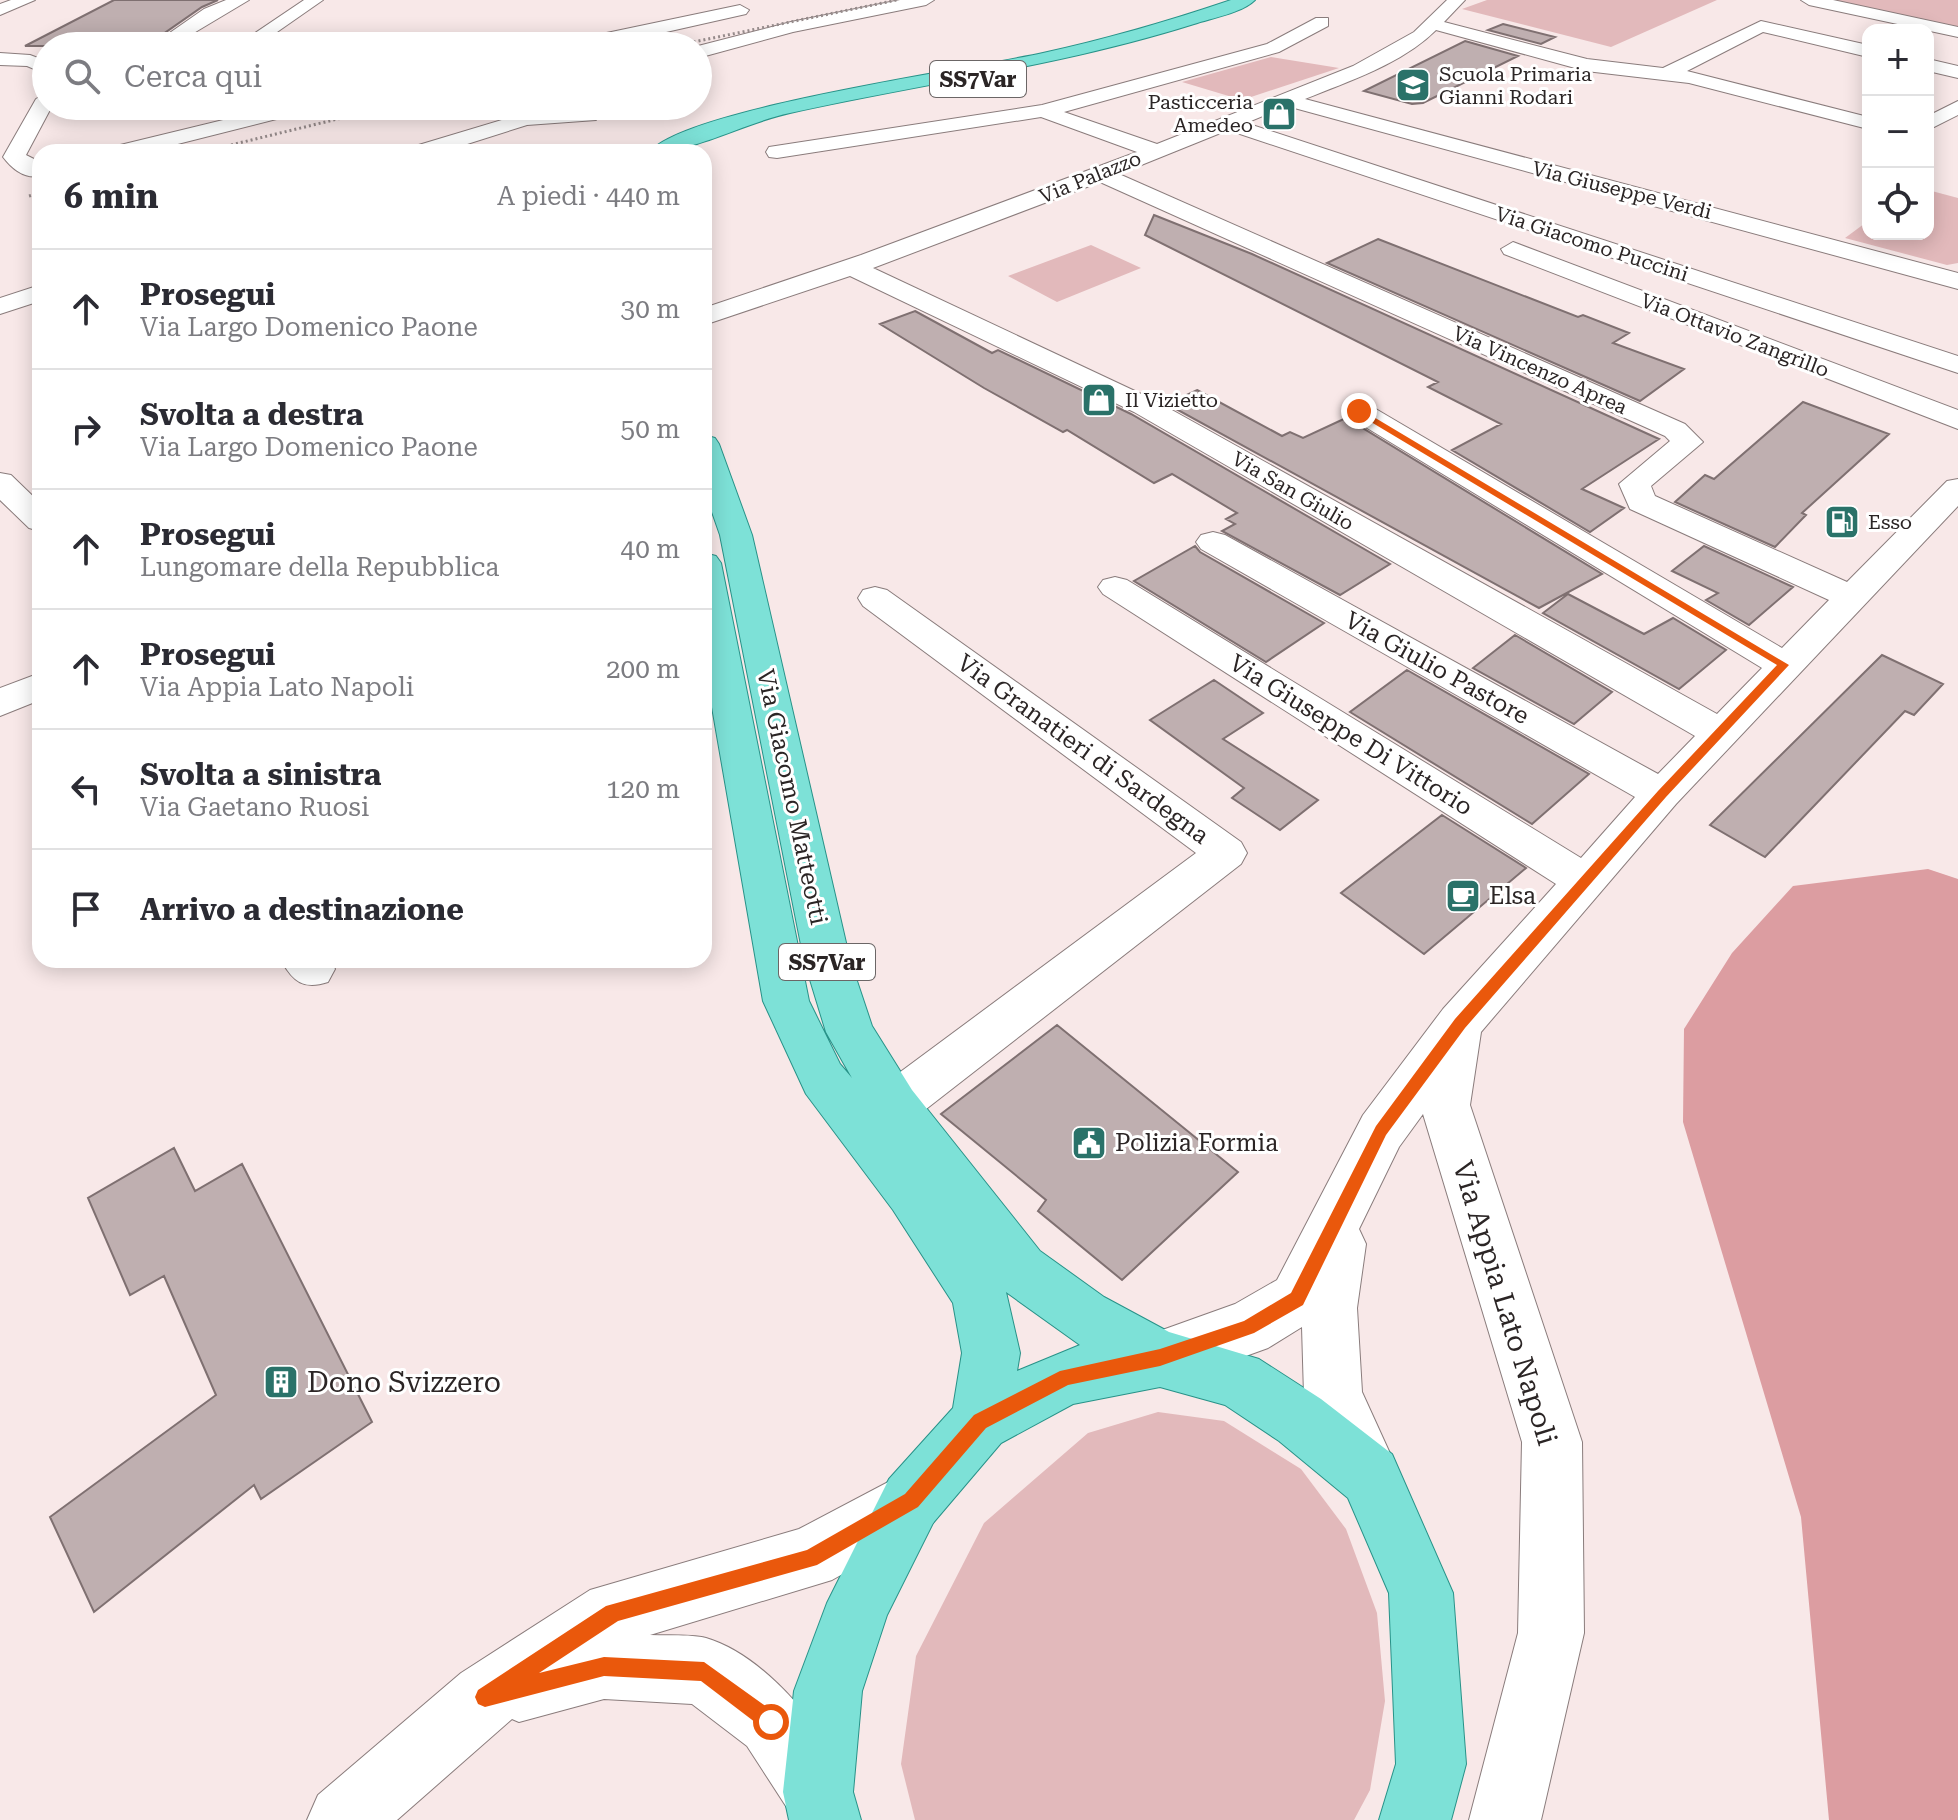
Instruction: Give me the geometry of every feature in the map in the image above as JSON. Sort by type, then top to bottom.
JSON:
[{"type":"main road","name":"SS7Var","points":[[680,144],[736,121],[803,104],[1100,46],[1247,0]]},
{"type":"main road","name":"SS7Var","points":[[707,144],[745,128],[804,112],[1097,53],[1191,28],[1268,0]]},
{"type":"main road","name":"Via Giacomo Matteotti","points":[[712,467],[736,535],[827,960],[850,1032],[894,1105],[1021,1270],[1084,1317],[1160,1358]]},
{"type":"main road","name":"Via Giacomo Matteotti","points":[[712,606],[786,1001],[823,1079],[912,1193],[979,1294],[991,1353],[980,1422]]},
{"type":"main road","points":[[821,1806],[828,1691],[859,1603],[911,1501],[980,1422],[1066,1377],[1160,1358],[1238,1380],[1300,1420],[1370,1476],[1421,1593],[1431,1764],[1415,1820]]},
{"type":"street","points":[[0,10],[27,0]]},
{"type":"street","points":[[181,32],[210,13],[241,0]]},
{"type":"street","points":[[266,32],[315,0]]},
{"type":"street","points":[[712,48],[791,27],[926,0]]},
{"type":"street","name":"Via Palazzo","points":[[712,314],[855,269],[1366,67],[1420,36],[1457,0]]},
{"type":"street","points":[[1809,0],[1958,32]]},
{"type":"street","points":[[648,32],[751,8]]},
{"type":"street","points":[[603,32],[614,14]]},
{"type":"street","points":[[777,152],[1043,111],[1273,48],[1322,22]]},
{"type":"street","points":[[1432,24],[1586,65],[1666,74],[1862,122]]},
{"type":"street","points":[[1666,74],[1761,26],[1862,50]]},
{"type":"street","points":[[1273,48],[1304,54]]},
{"type":"street","points":[[0,59],[32,62]]},
{"type":"street","points":[[1335,60],[1366,67]]},
{"type":"street","points":[[1934,66],[1958,72]]},
{"type":"street","name":"Via Giuseppe Verdi","points":[[1286,100],[1958,281]]},
{"type":"street","points":[[1934,121],[1958,107]]},
{"type":"street","points":[[1043,111],[1156,151]]},
{"type":"street","points":[[32,171],[14,157],[34,120]]},
{"type":"street","points":[[152,144],[249,120]]},
{"type":"street","points":[[499,125],[507,120]]},
{"type":"street","points":[[443,144],[519,120]]},
{"type":"street","points":[[584,138],[588,120]]},
{"type":"street","name":"Via Giacomo Puccini","points":[[1226,123],[1958,365]]},
{"type":"street","name":"Via Vincenzo Aprea","points":[[1099,173],[1675,430],[1688,442],[1635,484],[1641,502],[1851,597]]},
{"type":"street","name":"Via Ottavio Zangrillo","points":[[1513,249],[1958,420]]},
{"type":"street","name":"Via San Giulio","points":[[855,269],[1144,406],[1720,733]]},
{"type":"street","points":[[0,306],[32,296]]},
{"type":"street","points":[[1359,411],[1784,665]]},
{"type":"street","points":[[0,482],[32,513]]},
{"type":"street","points":[[1160,1358],[1248,1328],[1297,1299],[1381,1131],[1460,1023],[1662,794],[1958,488]]},
{"type":"street","name":"Via Giulio Pastore","points":[[1213,542],[1662,794]]},
{"type":"street","name":"Via Giuseppe Di Vittorio","points":[[1115,587],[1586,882]]},
{"type":"street","name":"Via Granatieri di Sardegna","points":[[875,598],[1226,853],[894,1105]]},
{"type":"street","points":[[0,703],[32,689]]},
{"type":"street","name":"Via Appia Lato Napoli","points":[[1460,1023],[1445,1105],[1512,1324],[1552,1442],[1551,1633],[1505,1820]]},
{"type":"street","points":[[1344,1210],[1329,1308],[1333,1395],[1370,1476]]},
{"type":"street","points":[[343,1820],[485,1697],[613,1613],[810,1558],[911,1501]]},
{"type":"street","points":[[485,1697],[604,1666],[704,1671],[771,1722],[821,1806]]},
{"type":"shaded area","points":[[1487,0],[1717,0],[1611,47],[1462,9]]},
{"type":"shaded area","points":[[1823,0],[1958,0],[1958,29]]},
{"type":"shaded area","points":[[1271,57],[1339,68],[1242,100],[1182,82]]},
{"type":"shaded area","points":[[1934,192],[1958,198],[1958,263],[1947,265],[1845,238],[1862,225],[1862,240],[1934,240]]},
{"type":"shaded area","points":[[1091,245],[1141,268],[1057,302],[1008,276]]},
{"type":"shaded area","points":[[1928,869],[1958,879],[1958,1820],[1829,1820],[1801,1517],[1683,1122],[1684,1029],[1732,953],[1793,886]]},
{"type":"shaded area","points":[[1158,1412],[1224,1421],[1301,1469],[1346,1529],[1377,1613],[1385,1701],[1370,1790],[1354,1820],[915,1820],[901,1764],[916,1656],[984,1523],[1088,1433]]},
{"type":"building","points":[[114,0],[218,0],[202,7],[166,32],[52,32]]},
{"type":"building","points":[[1503,24],[1555,37],[1541,44],[1488,30]]},
{"type":"building","points":[[1465,41],[1518,56],[1423,103],[1412,104],[1364,91]]},
{"type":"building","points":[[1154,215],[1252,254],[1659,439],[1582,489],[1624,508],[1590,532],[1452,450],[1501,424],[1428,387],[1438,382],[1145,235]]},
{"type":"building","points":[[1378,239],[1578,317],[1583,315],[1629,333],[1613,343],[1684,369],[1640,401],[1327,263]]},
{"type":"building","points":[[915,311],[992,353],[998,350],[1131,414],[1390,564],[1340,595],[1222,531],[1235,524],[1226,519],[1237,513],[1172,474],[1154,483],[1067,430],[1063,432],[984,388],[880,324]]},
{"type":"building","points":[[1197,390],[1282,436],[1290,432],[1303,438],[1346,418],[1602,574],[1539,608],[1167,404]]},
{"type":"building","points":[[1803,402],[1889,434],[1802,513],[1806,515],[1775,547],[1675,502],[1705,475],[1714,479]]},
{"type":"building","points":[[1195,546],[1200,552],[1324,623],[1266,662],[1134,581]]},
{"type":"building","points":[[1704,546],[1793,587],[1749,625],[1706,600],[1718,593],[1672,571]]},
{"type":"building","points":[[1568,594],[1644,634],[1673,618],[1726,650],[1679,689],[1543,613]]},
{"type":"building","points":[[1515,635],[1612,692],[1574,724],[1473,668]]},
{"type":"building","points":[[1882,655],[1943,684],[1914,715],[1905,711],[1765,857],[1710,825]]},
{"type":"building","points":[[1407,670],[1589,774],[1532,824],[1350,712]]},
{"type":"building","points":[[1214,680],[1263,713],[1223,739],[1318,800],[1280,830],[1232,798],[1244,788],[1150,720]]},
{"type":"building","points":[[1442,815],[1526,868],[1424,954],[1341,893]]},
{"type":"building","name":"Polizia Formia","points":[[1057,1025],[1238,1172],[1122,1280],[1038,1211],[1046,1200],[941,1114]]},
{"type":"building","name":"Dono Svizzero","points":[[174,1148],[195,1191],[242,1164],[372,1422],[261,1499],[254,1485],[94,1612],[50,1517],[216,1395],[164,1276],[130,1295],[88,1198]]},
{"type":"railway","points":[[712,38],[897,0]]},
{"type":"railway","points":[[235,144],[333,120]]},
{"type":"place","name":"Scuola Primaria Gianni Rodari","points":[[1413,85]]},
{"type":"place","name":"Pasticceria Amedeo","points":[[1279,114]]},
{"type":"place","name":"Il Vizietto","points":[[1099,400]]},
{"type":"place","name":"Esso","points":[[1842,522]]},
{"type":"place","name":"Elsa","points":[[1463,896]]},
{"type":"place","name":"Polizia Formia","points":[[1089,1143]]},
{"type":"place","name":"Dono Svizzero","points":[[281,1382]]},
{"type":"route","points":[[771,1722],[704,1671],[604,1666],[485,1697],[613,1613],[810,1558],[911,1501],[980,1422],[1066,1377],[1160,1358],[1248,1328],[1297,1299],[1381,1131],[1460,1023],[1662,794],[1784,665],[1359,411]]}]
